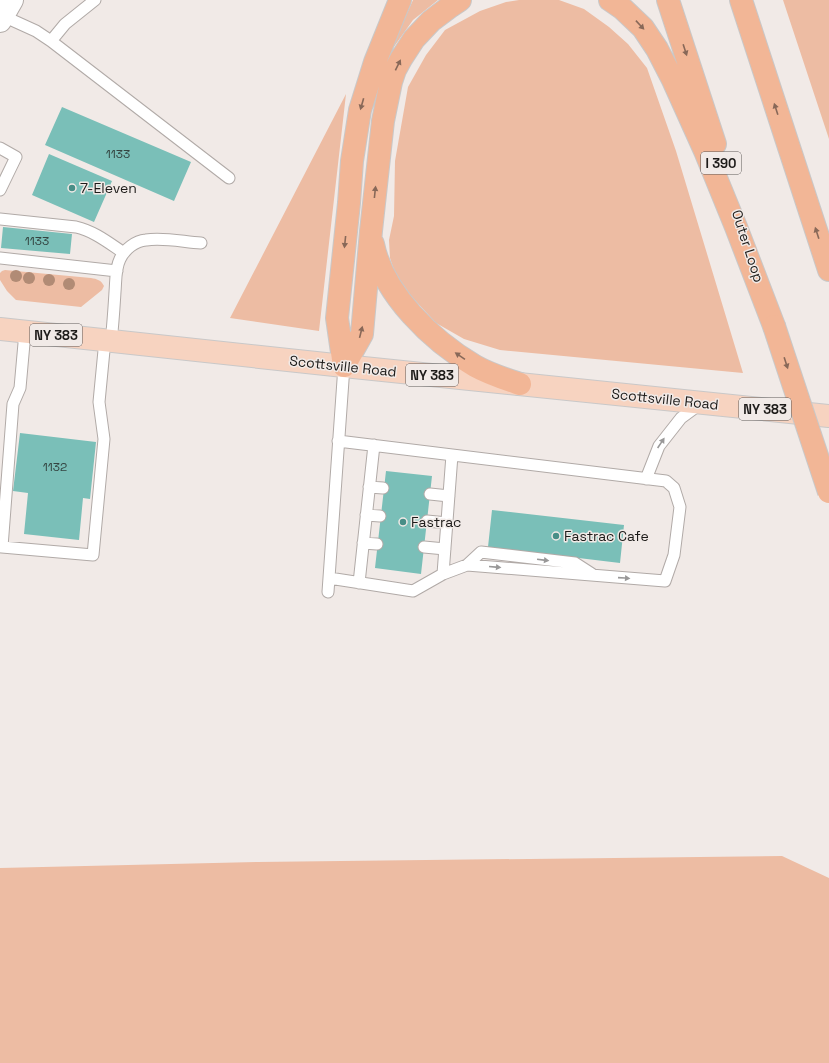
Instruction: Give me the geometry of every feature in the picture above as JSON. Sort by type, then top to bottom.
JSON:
[{"type":"highway","points":[[344,366],[337,318],[352,161],[360,110],[375,62],[400,0]]},
{"type":"highway","points":[[344,366],[362,334],[383,121],[388,94],[395,70],[407,50],[423,30],[436,17],[460,0]]},
{"type":"highway","points":[[610,0],[623,9],[643,28],[660,55],[717,180],[774,326]]},
{"type":"highway","name":"Outer Loop","points":[[668,0],[829,492]]},
{"type":"highway","points":[[741,0],[829,270]]},
{"type":"highway","points":[[744,0],[753,36]]},
{"type":"highway","points":[[371,231],[375,254],[383,273],[389,284],[416,319],[442,343],[463,358],[490,373],[520,384]]},
{"type":"main road","name":"Scottsville Road","points":[[0,329],[829,416]]},
{"type":"lane","points":[[51,41],[65,24],[95,0]]},
{"type":"lane","points":[[5,13],[51,41],[229,178]]},
{"type":"lane","points":[[0,148],[16,157],[0,190]]},
{"type":"lane","points":[[0,219],[26,225],[51,228],[76,227],[91,232],[124,253]]},
{"type":"lane","points":[[25,332],[20,388],[13,404],[2,546],[93,555],[104,439],[99,402],[118,264],[130,246],[138,242],[155,239],[201,243]]},
{"type":"lane","points":[[0,258],[22,255],[48,258],[117,271]]},
{"type":"lane","points":[[328,592],[344,366]]},
{"type":"lane","points":[[646,479],[660,444],[681,418],[702,403]]},
{"type":"lane","points":[[329,578],[413,591],[443,574],[467,565],[481,552],[575,563],[595,576],[665,580],[674,555],[680,508],[674,488],[666,481],[338,441]]},
{"type":"lane","points":[[360,583],[374,445]]},
{"type":"lane","points":[[443,574],[452,455]]},
{"type":"lane","points":[[369,487],[383,488]]},
{"type":"lane","points":[[430,494],[449,496]]},
{"type":"lane","points":[[366,515],[380,516]]},
{"type":"lane","points":[[427,521],[447,523]]},
{"type":"lane","points":[[363,543],[377,544]]},
{"type":"lane","points":[[424,547],[445,549]]},
{"type":"shaded area","points":[[413,0],[438,0],[413,20],[388,55]]},
{"type":"shaded area","points":[[519,0],[559,0],[584,9],[609,27],[628,44],[647,68],[676,151],[743,373],[500,350],[464,339],[436,323],[398,282],[390,258],[389,240],[394,216],[395,161],[408,87],[426,55],[445,30],[480,11],[506,2]]},
{"type":"shaded area","points":[[783,0],[829,0],[829,139]]},
{"type":"shaded area","points":[[346,94],[319,331],[230,318]]},
{"type":"shaded area","points":[[5,270],[91,278],[99,280],[104,286],[102,290],[81,307],[16,300],[7,291],[0,280],[0,273]]},
{"type":"shaded area","points":[[782,856],[829,878],[829,1063],[0,1063],[0,868],[257,862]]},
{"type":"building","points":[[62,107],[191,162],[174,201],[45,145]]},
{"type":"building","name":"7-Eleven","points":[[49,154],[112,181],[94,222],[32,195]]},
{"type":"building","points":[[3,227],[72,234],[70,254],[1,248]]},
{"type":"building","points":[[20,433],[96,442],[90,499],[83,498],[79,540],[24,534],[28,493],[13,491]]},
{"type":"building","points":[[386,471],[432,476],[421,574],[375,568]]},
{"type":"building","name":"Fastrac Cafe","points":[[492,510],[624,525],[620,563],[488,547]]},
{"type":"place","name":"7-Eleven","points":[[72,188]]},
{"type":"place","name":"Fastrac","points":[[403,522]]},
{"type":"place","name":"Fastrac Cafe","points":[[556,536]]}]
